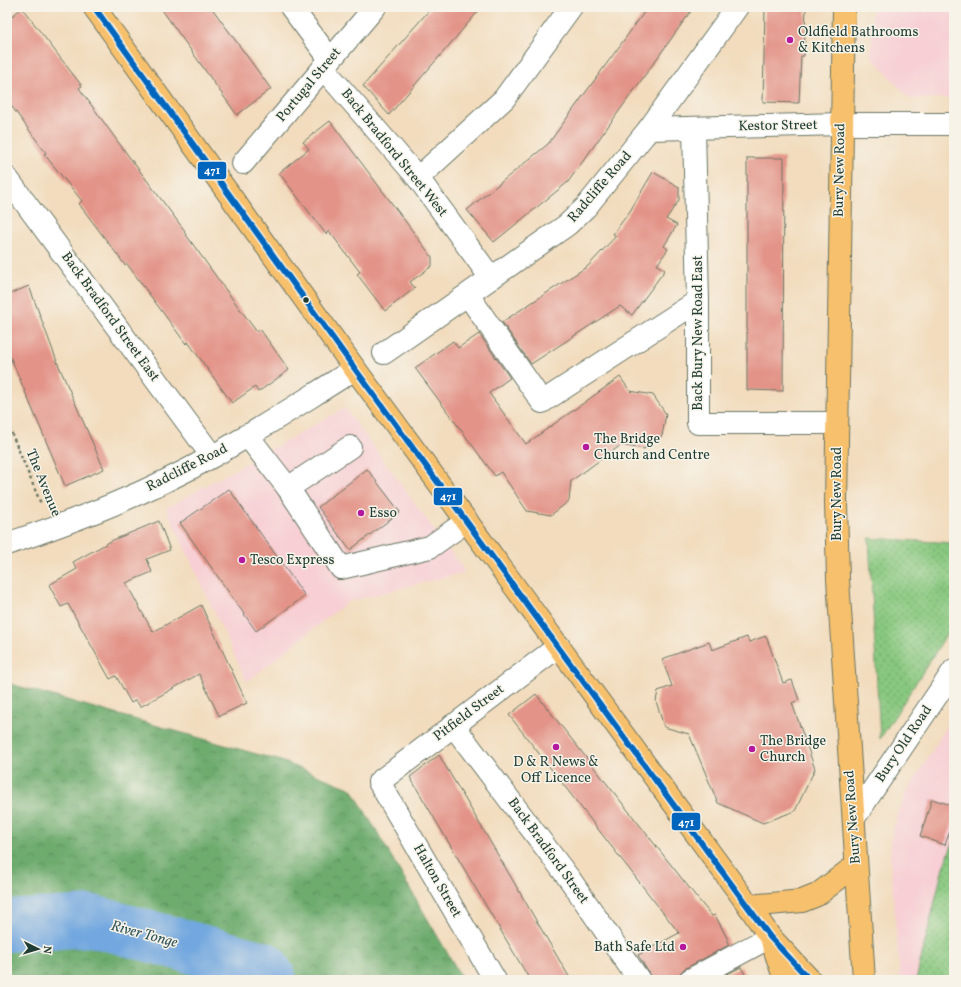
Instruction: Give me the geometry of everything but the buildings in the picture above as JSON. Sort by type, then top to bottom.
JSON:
[{"type":"main road","points":[[94,7],[355,369],[749,906],[770,937],[810,980]]},
{"type":"main road","name":"Bury New Road","points":[[844,7],[837,423],[838,579],[864,980]]},
{"type":"main road","points":[[749,906],[802,901],[817,895],[856,865]]},
{"type":"main road","points":[[770,937],[785,980]]},
{"type":"street","name":"Back Bradford Street West","points":[[291,7],[327,64],[418,178],[491,278]]},
{"type":"street","name":"Portugal Street","points":[[243,163],[375,7]]},
{"type":"street","points":[[418,178],[504,99],[571,7]]},
{"type":"street","name":"Radcliffe Road","points":[[384,352],[567,225],[586,207],[649,129],[737,7]]},
{"type":"street","name":"Kestor Street","points":[[649,129],[841,124],[954,124]]},
{"type":"street","name":"Back Bury New Road East","points":[[694,128],[698,300],[698,423],[837,423]]},
{"type":"street","name":"Back Bradford Street East","points":[[7,178],[212,456]]},
{"type":"street","points":[[468,295],[542,402],[698,300]]},
{"type":"street","name":"Radcliffe Road","points":[[7,544],[51,529],[130,497],[212,456],[355,369]]},
{"type":"street","points":[[248,435],[288,488],[341,568],[430,547],[467,521]]},
{"type":"street","points":[[288,488],[350,447]]},
{"type":"street","name":"Pitfield Street","points":[[379,782],[559,646]]},
{"type":"street","name":"Bury Old Road","points":[[854,818],[954,670]]},
{"type":"street","name":"Back Bradford Street","points":[[453,725],[571,881],[639,980]]},
{"type":"street","name":"Halton Street","points":[[379,782],[495,980]]},
{"type":"street","points":[[690,980],[770,937]]},
{"type":"path","name":"The Avenue","points":[[7,422],[51,529]]},
{"type":"shaded area","points":[[872,7],[954,7],[954,98],[910,99],[871,56]]},
{"type":"shaded area","points":[[345,408],[465,572],[347,602],[247,682],[166,508]]},
{"type":"shaded area","points":[[954,715],[954,841],[943,867],[916,980],[900,980],[890,856],[892,833],[898,813],[907,792]]},
{"type":"green space","points":[[869,538],[954,543],[954,623],[880,739]]},
{"type":"green space","points":[[7,683],[281,761],[352,789],[463,980],[7,980]]},
{"type":"green space","points":[[954,841],[954,980],[916,980],[943,867]]},
{"type":"waterway","name":"River Tonge","points":[[7,926],[93,921],[263,967],[271,980]]},
{"type":"transit line","name":"471","points":[[94,7],[355,369],[770,937],[810,980]]},
{"type":"place","name":"Oldfield Bathrooms & Kitchens","points":[[790,40]]},
{"type":"place","name":"The Bridge Church and Centre","points":[[586,447]]},
{"type":"place","name":"Esso","points":[[361,513]]},
{"type":"place","name":"Tesco Express","points":[[242,560]]},
{"type":"place","name":"D & R News & Off Licence","points":[[556,747]]},
{"type":"place","name":"The Bridge Church","points":[[752,749]]},
{"type":"place","name":"Bath Safe Ltd","points":[[683,947]]}]
